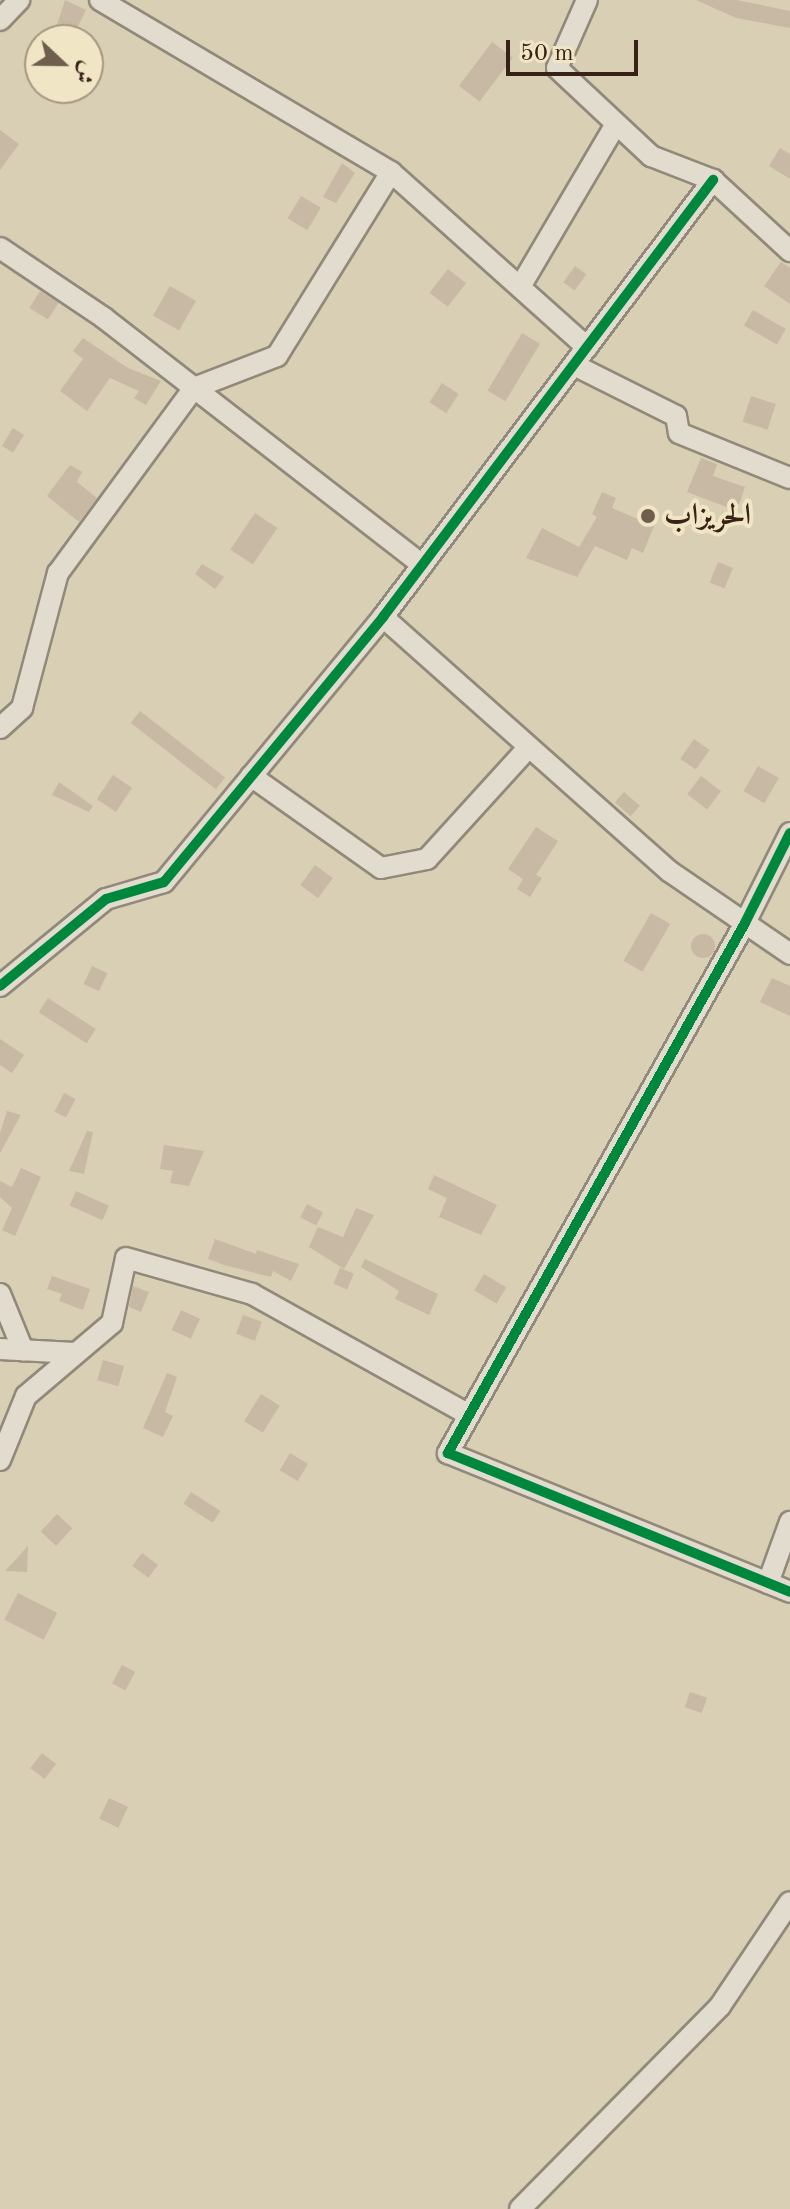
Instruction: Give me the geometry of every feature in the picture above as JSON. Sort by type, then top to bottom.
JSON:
[{"type":"street","points":[[0,20],[19,0]]},
{"type":"street","points":[[100,0],[391,172],[587,347]]},
{"type":"street","points":[[587,0],[557,68],[651,156],[713,180],[790,251]]},
{"type":"street","points":[[520,287],[616,124]]},
{"type":"street","points":[[0,728],[22,708],[58,573],[194,388],[277,356],[391,172]]},
{"type":"street","points":[[0,986],[106,899],[164,882],[383,617],[713,180]]},
{"type":"street","points":[[0,248],[194,388],[422,565]]},
{"type":"street","points":[[574,365],[676,416],[679,433],[790,478]]},
{"type":"street","points":[[383,617],[669,871],[790,954]]},
{"type":"street","points":[[251,776],[381,868],[427,859],[529,747]]},
{"type":"street","points":[[790,833],[745,923],[448,1453],[790,1592]]},
{"type":"street","points":[[0,1460],[26,1396],[112,1323],[126,1258],[252,1294],[469,1415]]},
{"type":"street","points":[[0,1294],[23,1350]]},
{"type":"street","points":[[0,1349],[75,1353]]},
{"type":"street","points":[[768,1583],[790,1522]]},
{"type":"street","points":[[520,2209],[720,2006],[790,1902]]},
{"type":"building","points":[[65,0],[86,10],[79,24],[57,24]]},
{"type":"building","points":[[696,0],[737,0],[790,11],[790,28],[736,18]]},
{"type":"building","points":[[492,42],[513,58],[480,102],[459,86]]},
{"type":"building","points":[[0,130],[19,144],[0,170]]},
{"type":"building","points":[[780,148],[790,154],[790,179],[769,166]]},
{"type":"building","points":[[342,163],[355,173],[336,203],[323,197]]},
{"type":"building","points":[[301,196],[321,208],[307,230],[288,218]]},
{"type":"building","points":[[781,262],[790,268],[790,304],[764,286]]},
{"type":"building","points":[[575,266],[586,274],[575,290],[563,282]]},
{"type":"building","points":[[448,269],[466,283],[448,307],[430,293]]},
{"type":"building","points":[[170,286],[196,301],[179,330],[153,315]]},
{"type":"building","points":[[40,291],[59,303],[48,320],[29,308]]},
{"type":"building","points":[[753,310],[786,329],[777,345],[744,326]]},
{"type":"building","points":[[522,333],[540,344],[505,401],[487,390]]},
{"type":"building","points":[[83,338],[128,368],[161,381],[146,405],[134,398],[139,391],[110,378],[87,411],[60,391],[83,359],[73,351]]},
{"type":"building","points":[[442,383],[459,394],[446,413],[429,402]]},
{"type":"building","points":[[751,396],[776,404],[767,430],[743,422]]},
{"type":"building","points":[[13,428],[24,435],[13,453],[2,446]]},
{"type":"building","points":[[701,458],[717,464],[713,476],[745,487],[737,511],[687,492]]},
{"type":"building","points":[[70,465],[82,472],[77,482],[97,498],[79,522],[47,496]]},
{"type":"building","points":[[602,492],[616,498],[612,508],[654,526],[643,553],[632,548],[627,560],[595,546],[577,577],[526,558],[542,528],[579,547],[597,517],[592,514]]},
{"type":"building","points":[[255,513],[277,528],[253,565],[230,549]]},
{"type":"building","points":[[718,562],[733,568],[725,588],[710,582]]},
{"type":"building","points":[[202,564],[224,577],[215,589],[195,574]]},
{"type":"building","points":[[140,711],[225,777],[216,789],[131,723]]},
{"type":"building","points":[[694,739],[710,750],[696,770],[680,759]]},
{"type":"building","points":[[758,766],[779,778],[764,803],[744,791]]},
{"type":"building","points":[[113,775],[132,788],[116,812],[97,799]]},
{"type":"building","points":[[701,776],[721,791],[707,809],[687,794]]},
{"type":"building","points":[[59,782],[93,806],[89,812],[52,795]]},
{"type":"building","points":[[624,792],[640,806],[631,816],[615,803]]},
{"type":"building","points":[[536,827],[558,841],[536,875],[542,878],[530,897],[517,889],[523,879],[508,869]]},
{"type":"building","points":[[315,865],[333,878],[318,898],[300,885]]},
{"type":"building","points":[[651,913],[670,924],[643,972],[624,961]]},
{"type":"building","points":[[703,934],[712,937],[715,946],[712,955],[703,958],[694,955],[691,946],[694,937]]},
{"type":"building","points":[[92,966],[107,973],[99,991],[84,984]]},
{"type":"building","points":[[772,978],[790,986],[790,1016],[760,1002]]},
{"type":"building","points":[[48,998],[96,1029],[87,1043],[39,1012]]},
{"type":"building","points":[[0,1039],[24,1055],[12,1073],[0,1065]]},
{"type":"building","points":[[64,1093],[76,1099],[66,1118],[54,1112]]},
{"type":"building","points":[[7,1111],[21,1115],[0,1153],[0,1133]]},
{"type":"building","points":[[87,1131],[93,1132],[84,1174],[69,1171]]},
{"type":"building","points":[[164,1145],[204,1151],[189,1186],[170,1183],[173,1171],[160,1169]]},
{"type":"building","points":[[21,1168],[41,1177],[15,1236],[2,1230],[12,1208],[0,1197],[0,1181],[12,1187]]},
{"type":"building","points":[[434,1175],[497,1205],[481,1235],[439,1217],[447,1198],[428,1189]]},
{"type":"building","points":[[76,1191],[109,1206],[102,1220],[69,1206]]},
{"type":"building","points":[[307,1204],[323,1212],[316,1226],[300,1217]]},
{"type":"building","points":[[356,1208],[374,1215],[344,1269],[309,1247],[318,1227],[343,1237]]},
{"type":"building","points":[[215,1239],[256,1254],[257,1250],[299,1264],[291,1281],[273,1271],[271,1277],[224,1265],[208,1259]]},
{"type":"building","points":[[365,1259],[438,1294],[429,1315],[395,1299],[399,1291],[361,1267]]},
{"type":"building","points":[[340,1268],[354,1274],[347,1290],[333,1284]]},
{"type":"building","points":[[484,1274],[506,1287],[497,1304],[474,1290]]},
{"type":"building","points":[[52,1276],[90,1289],[83,1310],[59,1301],[62,1294],[47,1289]]},
{"type":"building","points":[[133,1286],[149,1292],[141,1312],[129,1307]]},
{"type":"building","points":[[181,1310],[200,1319],[191,1339],[172,1330]]},
{"type":"building","points":[[243,1315],[262,1322],[255,1341],[236,1334]]},
{"type":"building","points":[[103,1360],[124,1366],[118,1386],[97,1380]]},
{"type":"building","points":[[167,1373],[177,1377],[165,1412],[173,1416],[163,1437],[143,1428]]},
{"type":"building","points":[[261,1394],[280,1406],[263,1433],[244,1421]]},
{"type":"building","points":[[290,1453],[308,1464],[298,1481],[280,1470]]},
{"type":"building","points":[[191,1492],[220,1511],[213,1523],[183,1504]]},
{"type":"building","points":[[57,1514],[72,1528],[56,1546],[41,1532]]},
{"type":"building","points":[[28,1546],[27,1572],[5,1571]]},
{"type":"building","points":[[142,1553],[158,1565],[148,1578],[132,1566]]},
{"type":"building","points":[[18,1593],[57,1613],[44,1640],[4,1620]]},
{"type":"building","points":[[122,1665],[135,1672],[125,1691],[112,1684]]},
{"type":"building","points":[[690,1692],[707,1698],[702,1713],[685,1707]]},
{"type":"building","points":[[42,1753],[56,1764],[44,1779],[30,1768]]},
{"type":"building","points":[[109,1798],[128,1807],[118,1828],[99,1819]]},
{"type":"cycle path","points":[[0,986],[106,899],[164,882],[383,617],[713,180]]},
{"type":"cycle path","points":[[790,833],[745,923],[448,1453],[790,1592]]},
{"type":"place","name":"الحريزاب","points":[[648,516]]}]
